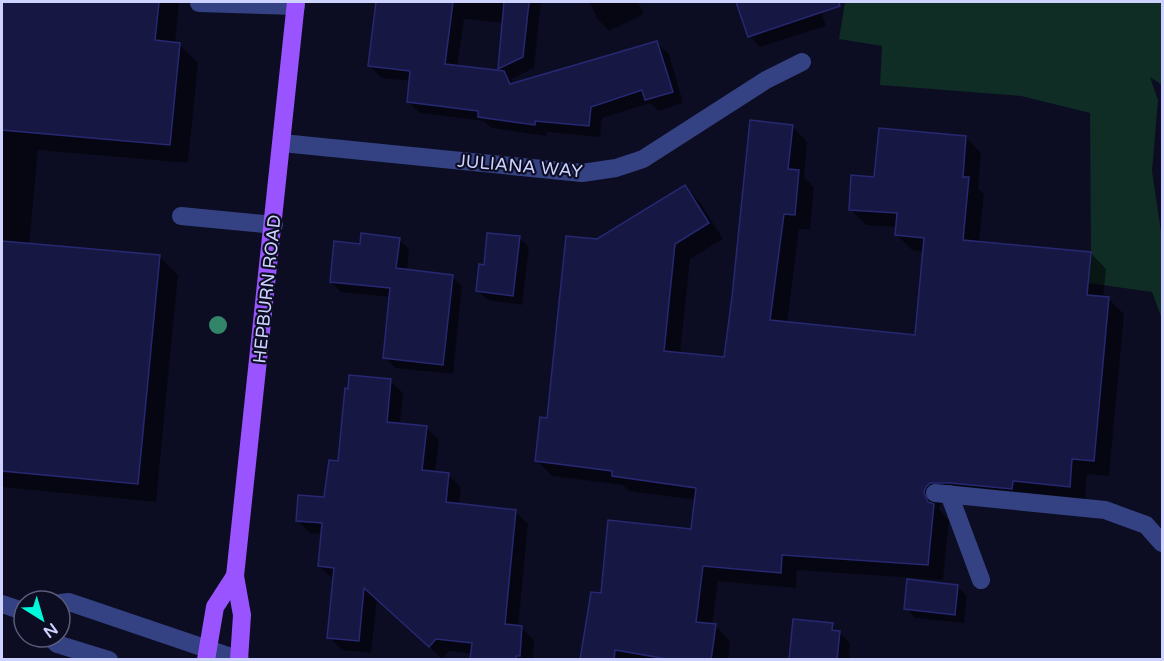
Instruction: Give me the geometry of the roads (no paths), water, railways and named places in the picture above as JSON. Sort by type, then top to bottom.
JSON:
[{"type":"main road","name":"HEPBURN ROAD","points":[[239,659],[242,615],[235,576],[296,4]]},
{"type":"main road","name":"HEPBURN ROAD","points":[[207,654],[215,607],[235,576]]},
{"type":"street","points":[[199,3],[296,4]]},
{"type":"street","name":"JULIANA WAY","points":[[282,143],[582,173],[616,168],[643,159],[766,80],[802,62]]},
{"type":"street","points":[[181,216],[274,225]]},
{"type":"street","points":[[981,580],[942,494],[1105,510],[1146,525],[1162,543]]},
{"type":"street","points":[[72,603],[207,654],[239,659]]},
{"type":"street","points":[[72,649],[109,660]]}]
